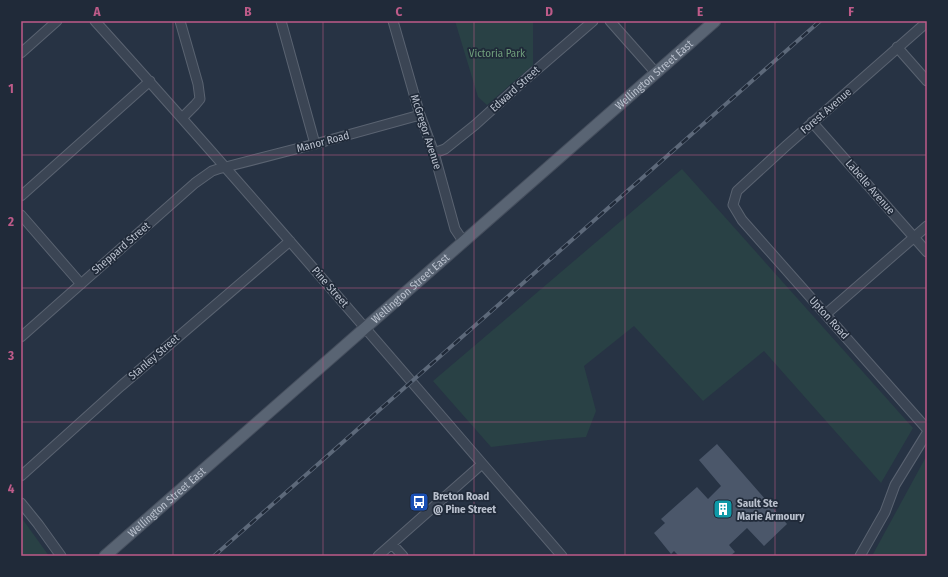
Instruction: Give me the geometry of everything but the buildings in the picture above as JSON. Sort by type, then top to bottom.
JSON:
[{"type":"main road","name":"Wellington Street East","points":[[105,556],[715,21]]},
{"type":"street","points":[[21,53],[58,21]]},
{"type":"street","name":"Pine Street","points":[[95,21],[226,167],[562,556]]},
{"type":"street","points":[[180,21],[198,84],[200,99],[196,105],[182,118]]},
{"type":"street","points":[[281,21],[315,144]]},
{"type":"street","name":"McGregor Avenue","points":[[393,21],[420,115],[434,153],[455,229],[463,241]]},
{"type":"street","name":"Edward Street","points":[[434,153],[445,149],[475,125],[593,21]]},
{"type":"street","points":[[610,21],[656,72]]},
{"type":"street","name":"Forest Avenue","points":[[733,205],[737,191],[812,122],[927,22]]},
{"type":"street","points":[[898,47],[927,81]]},
{"type":"street","points":[[21,196],[150,82]]},
{"type":"street","name":"Manor Road","points":[[226,167],[420,115]]},
{"type":"street","name":"Labelle Avenue","points":[[812,122],[927,252]]},
{"type":"street","name":"Sheppard Street","points":[[21,337],[195,183],[212,172],[226,167]]},
{"type":"street","name":"Upton Road","points":[[733,205],[742,220],[927,429]]},
{"type":"street","points":[[21,215],[81,284]]},
{"type":"street","points":[[826,314],[927,226]]},
{"type":"street","name":"Stanley Street","points":[[21,476],[121,386],[290,241]]},
{"type":"street","points":[[860,556],[885,512],[895,485],[927,433]]},
{"type":"street","points":[[378,556],[482,464]]},
{"type":"street","points":[[21,503],[61,556]]},
{"type":"street","points":[[392,544],[403,556]]},
{"type":"green space","name":"Victoria Park","points":[[455,21],[533,21],[533,65],[487,105],[478,97]]},
{"type":"green space","points":[[682,169],[913,428],[881,483],[764,351],[703,401],[634,326],[584,366],[596,411],[586,437],[491,447],[433,381]]},
{"type":"green space","points":[[927,455],[927,556],[872,556]]},
{"type":"green space","points":[[21,517],[49,556],[21,556]]},
{"type":"railway","points":[[214,556],[820,21]]},
{"type":"place","name":"Breton Road @ Pine Street","points":[[419,502]]},
{"type":"place","name":"Sault Ste Marie Armoury","points":[[723,509]]}]
